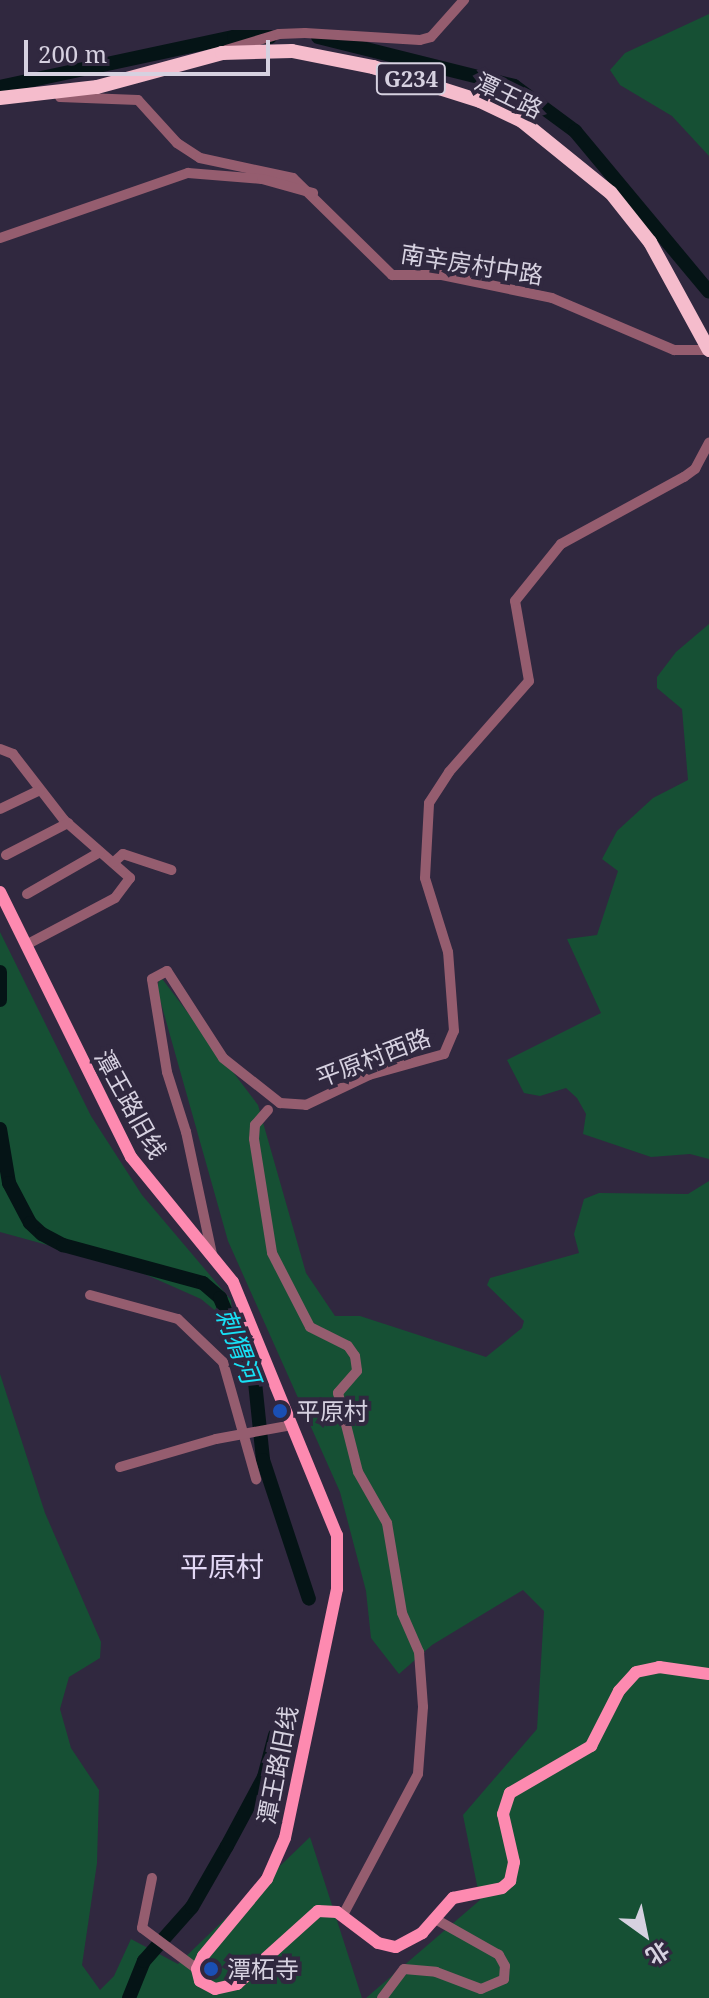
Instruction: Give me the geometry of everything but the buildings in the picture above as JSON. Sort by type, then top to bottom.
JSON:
[{"type":"highway","name":"潭王路","points":[[0,98],[43,96],[197,60],[257,51],[304,53],[373,67],[480,101],[522,121],[563,150],[631,215],[709,350]]},
{"type":"main road","name":"潭王路旧线","points":[[0,892],[131,1157],[212,1254],[241,1297],[333,1520],[340,1553],[337,1589],[281,1849],[267,1879],[203,1956],[197,1975],[208,1987],[230,1987],[312,1914],[325,1909],[343,1915]]},
{"type":"main road","points":[[343,1915],[389,1947],[413,1939],[435,1919],[444,1905],[460,1894],[507,1885],[514,1862],[503,1814],[506,1798],[591,1746],[631,1676],[659,1667],[709,1674]]},
{"type":"street","points":[[197,60],[279,34],[420,40],[431,37],[464,0]]},
{"type":"street","name":"南辛房村中路","points":[[43,96],[138,100],[177,143],[200,158],[269,169],[293,178],[313,193],[392,275],[442,275],[552,298],[674,350],[709,350]]},
{"type":"street","points":[[0,238],[188,173],[262,179],[313,193]]},
{"type":"street","name":"平原村西路","points":[[212,1254],[186,1132],[167,1072],[152,979],[167,971],[223,1058],[280,1103],[306,1105],[369,1075],[444,1054],[454,1031],[448,952],[425,878],[429,803],[449,772],[529,681],[515,601],[561,544],[684,477],[695,469],[709,443]]},
{"type":"street","points":[[0,749],[13,754],[68,823],[130,878],[115,898],[26,945]]},
{"type":"street","points":[[0,809],[40,790]]},
{"type":"street","points":[[6,855],[68,823]]},
{"type":"street","points":[[27,894],[100,852]]},
{"type":"street","points":[[114,862],[123,854],[171,870]]},
{"type":"street","points":[[268,1110],[255,1125],[254,1139],[272,1253],[310,1327],[348,1346],[355,1356],[357,1371],[338,1393],[358,1472],[387,1523],[402,1613],[419,1652],[423,1707],[418,1774],[343,1915]]},
{"type":"street","points":[[90,1295],[178,1319],[223,1362],[248,1436],[256,1479]]},
{"type":"street","points":[[120,1467],[216,1439],[248,1436],[292,1425]]},
{"type":"street","points":[[152,1878],[141,1914],[148,1933],[193,1966]]},
{"type":"street","points":[[382,1998],[404,1969],[436,1972],[481,1989],[504,1979],[505,1966],[499,1955],[435,1919]]},
{"type":"green space","points":[[709,14],[709,156],[672,116],[620,85],[610,70],[625,53]]},
{"type":"green space","points":[[709,624],[709,1159],[690,1154],[651,1157],[583,1134],[586,1114],[577,1098],[566,1088],[540,1096],[524,1093],[507,1060],[601,1013],[567,939],[597,935],[618,871],[602,859],[617,831],[653,798],[688,780],[682,709],[657,688],[657,677],[676,652]]},
{"type":"green space","points":[[0,932],[91,1116],[142,1195],[231,1300],[232,1311],[223,1317],[201,1299],[131,1268],[0,1232]]},
{"type":"green space","points":[[160,976],[258,1105],[306,1273],[335,1316],[360,1316],[486,1357],[522,1328],[524,1321],[487,1285],[490,1278],[579,1253],[574,1234],[584,1199],[599,1193],[688,1194],[709,1181],[709,1998],[366,1998],[480,1900],[463,1815],[537,1729],[544,1611],[523,1590],[432,1645],[399,1674],[371,1638],[366,1591],[340,1492],[228,1241],[157,989]]},
{"type":"green space","points":[[0,1374],[45,1513],[101,1642],[100,1658],[69,1677],[60,1709],[71,1748],[99,1790],[97,1863],[82,1965],[100,1990],[114,1976],[131,1939],[178,1964],[310,1837],[362,1998],[0,1998]]},
{"type":"waterway","points":[[0,87],[234,37],[270,37]]},
{"type":"waterway","points":[[318,37],[514,86],[575,131],[709,292]]},
{"type":"waterway","name":"刺猬河","points":[[0,972],[0,1000]]},
{"type":"waterway","name":"刺猬河","points":[[0,1129],[9,1183],[30,1223],[42,1234],[63,1245],[203,1283],[220,1298],[255,1382],[263,1460],[309,1599]]},
{"type":"waterway","name":"刺猬河","points":[[129,1998],[144,1961],[192,1907],[227,1846],[264,1777],[275,1735]]},
{"type":"place","name":"平原村","points":[[280,1411]]},
{"type":"place","name":"潭柘寺","points":[[211,1969]]},
{"type":"district","name":"平原村","points":[[222,1566]]}]
